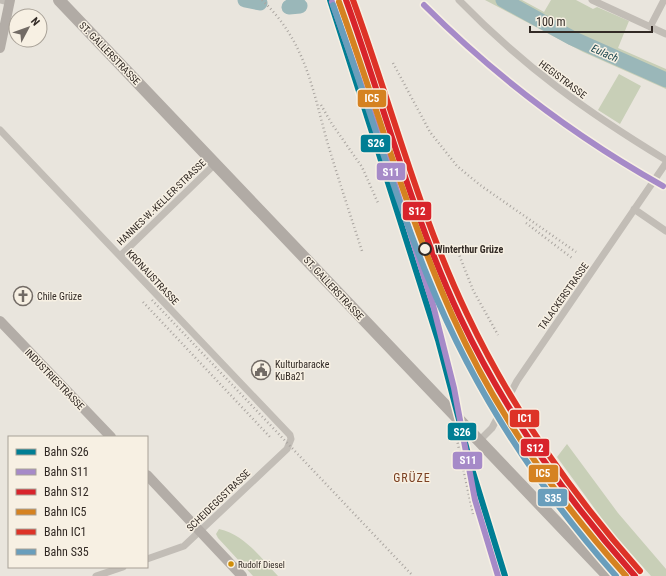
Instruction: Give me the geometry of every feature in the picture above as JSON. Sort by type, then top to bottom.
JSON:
[{"type":"main road","name":"ST. GALLERSTRASSE","points":[[60,0],[608,576]]},
{"type":"street","name":"HEGISTRASSE","points":[[459,0],[532,69],[590,112],[666,160]]},
{"type":"street","points":[[592,0],[604,3],[666,34]]},
{"type":"street","points":[[650,27],[664,0]]},
{"type":"street","points":[[0,48],[7,1]]},
{"type":"street","name":"KRONAUSTRASSE","points":[[0,130],[290,435],[291,439]]},
{"type":"street","name":"HANNES-W.-KELLER-STRASSE","points":[[120,256],[216,163]]},
{"type":"street","name":"TALACKERSTRASSE","points":[[479,441],[492,428],[517,381],[666,163]]},
{"type":"street","points":[[634,209],[666,232]]},
{"type":"street","name":"INDUSTRIESTRASSE","points":[[0,321],[109,436]]},
{"type":"street","name":"SCHEIDEGGSTRASSE","points":[[148,559],[184,546],[287,449],[291,439]]},
{"type":"street","points":[[148,476],[242,576]]},
{"type":"street","points":[[96,576],[120,568]]},
{"type":"green space","points":[[485,0],[522,0],[544,12],[551,0],[576,0],[593,9],[597,7],[629,21],[618,48],[666,69],[666,89],[583,52]]},
{"type":"green space","points":[[619,74],[641,86],[620,124],[598,110]]},
{"type":"green space","points":[[567,444],[618,513],[666,569],[666,576],[651,576],[611,531],[557,457]]},
{"type":"green space","points":[[219,529],[237,536],[244,541],[278,576],[253,576],[218,538],[216,534]]},
{"type":"waterway","name":"Eulach","points":[[245,0],[260,3]]},
{"type":"waterway","name":"Eulach","points":[[503,0],[572,38],[666,80]]},
{"type":"waterway","name":"Eulach","points":[[289,7],[300,6]]},
{"type":"railway","points":[[262,0],[277,16],[298,48],[311,83],[331,155],[362,251]]},
{"type":"railway","points":[[393,63],[430,132],[457,166],[480,185],[576,252]]},
{"type":"railway","points":[[321,105],[332,124],[362,167],[378,203]]},
{"type":"railway","points":[[526,223],[572,258]]},
{"type":"railway","points":[[458,252],[473,290],[498,335]]},
{"type":"railway","points":[[152,300],[413,576]]},
{"type":"railway","points":[[143,302],[270,437]]},
{"type":"railway","points":[[456,435],[473,514]]},
{"type":"railway","points":[[478,508],[499,576]]},
{"type":"rail line","name":"S26","points":[[330,0],[438,340],[472,469],[505,576]]},
{"type":"rail line","name":"S12","points":[[346,0],[427,239],[460,317],[496,386],[538,452],[584,516],[635,576]]},
{"type":"rail line","name":"IC1","points":[[353,0],[434,237],[467,314],[503,383],[544,449],[590,511],[640,571]]},
{"type":"rail line","name":"S11","points":[[332,2],[383,147],[433,305],[454,388],[475,500],[498,576]]},
{"type":"rail line","name":"IC5","points":[[339,2],[421,240],[453,317],[470,352],[488,387],[529,453],[575,516],[626,576]]},
{"type":"rail line","name":"S35","points":[[333,5],[403,212],[446,320],[466,360],[510,436],[560,508],[616,576]]},
{"type":"rail line","name":"S11","points":[[424,5],[479,57],[537,104],[598,147],[663,186]]},
{"type":"place","name":"Winterthur Grüze","points":[[425,249]]},
{"type":"place","name":"Chile Grüze","points":[[23,296]]},
{"type":"place","name":"Kulturbaracke KuBa21","points":[[261,370]]},
{"type":"place","name":"Rudolf Diesel","points":[[231,564]]},
{"type":"district","name":"GRÜZE","points":[[412,478]]}]
